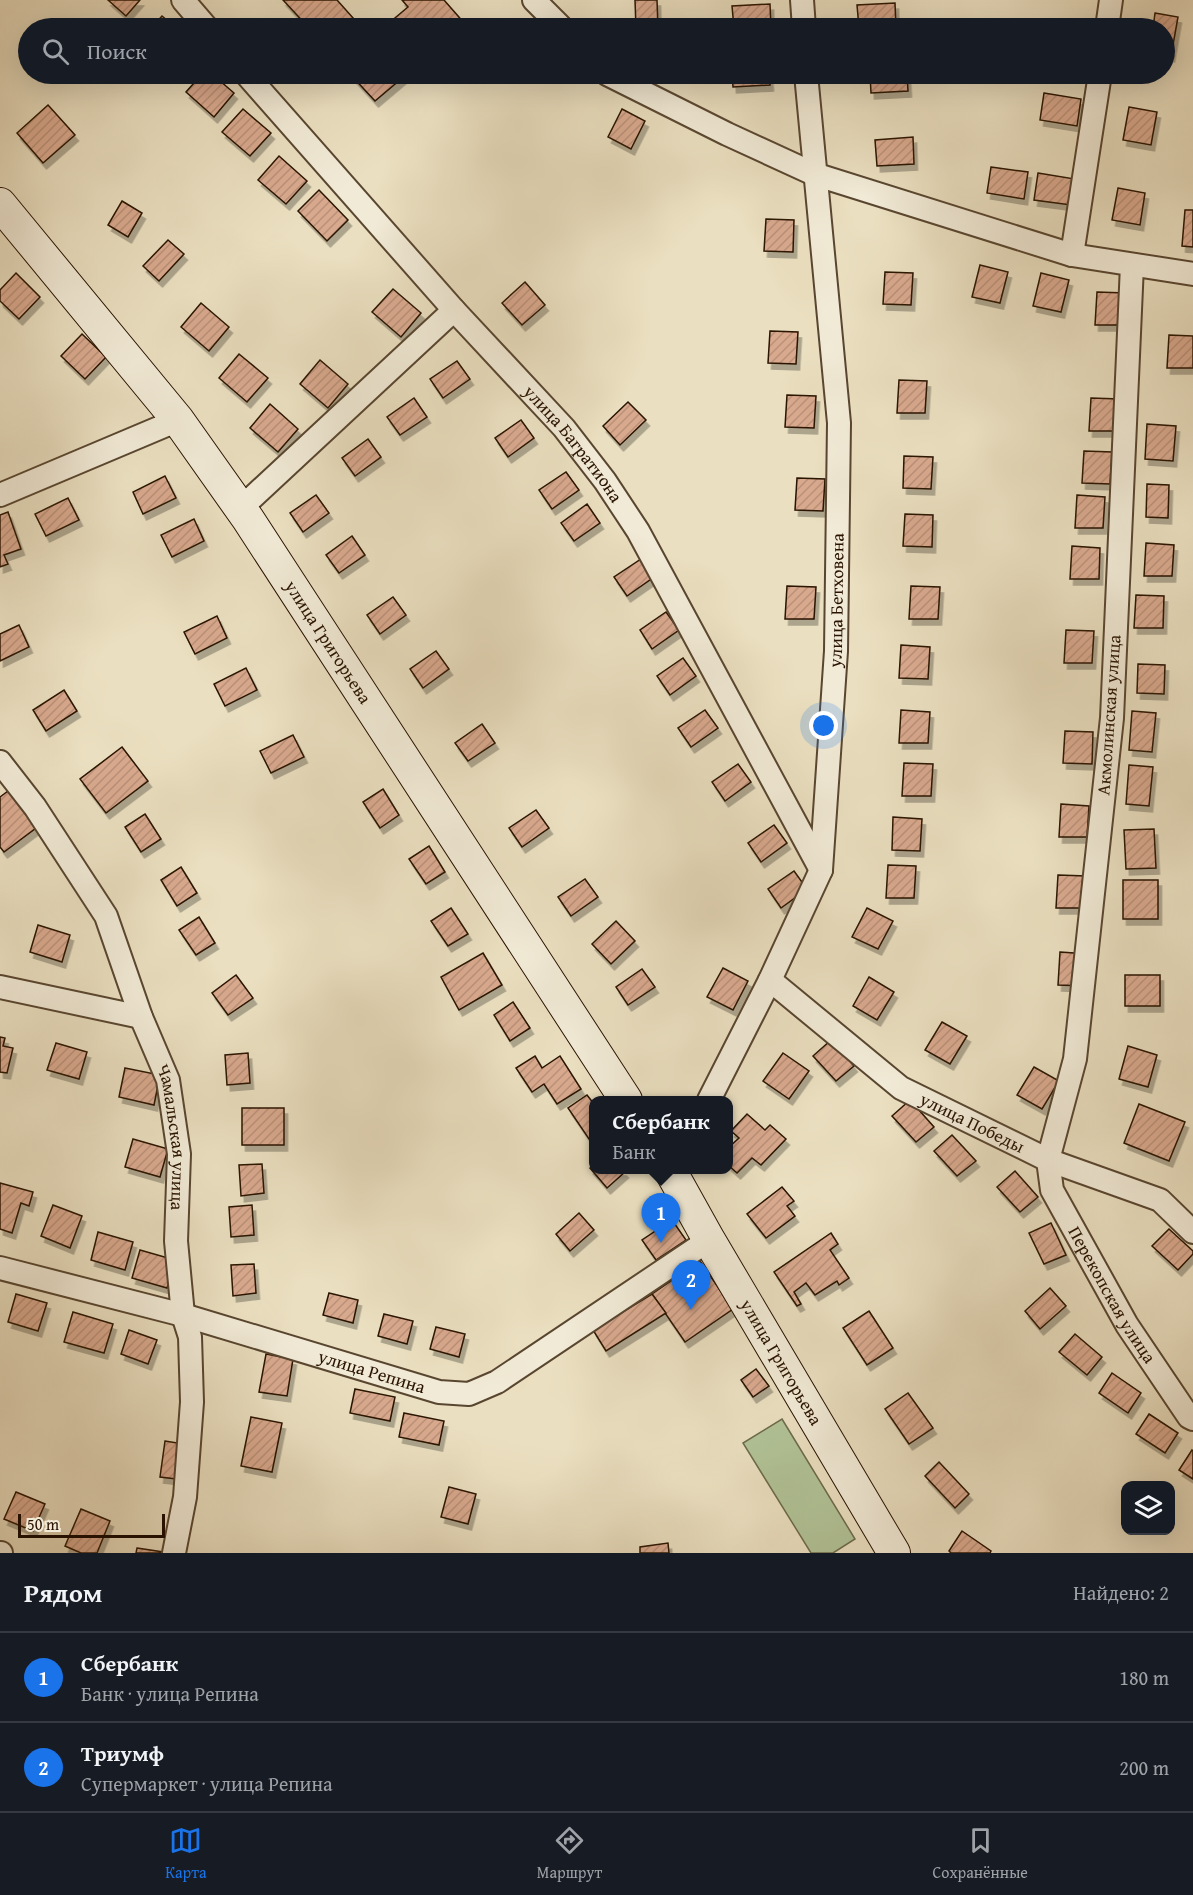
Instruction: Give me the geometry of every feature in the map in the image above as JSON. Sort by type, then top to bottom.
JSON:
[{"type":"main road","name":"улица Григорьева","points":[[0,204],[178,420],[240,509],[623,1096]]},
{"type":"main road","name":"улица Григорьева","points":[[674,1174],[709,1240],[894,1553]]},
{"type":"street","points":[[183,0],[198,18]]},
{"type":"street","points":[[534,0],[552,18]]},
{"type":"street","points":[[802,0],[803,18]]},
{"type":"street","points":[[1108,18],[1111,0]]},
{"type":"street","name":"улица Багратиона","points":[[255,84],[454,310],[564,428],[605,481],[638,531],[821,870]]},
{"type":"street","points":[[628,84],[727,134],[814,174],[1072,255],[1193,274]]},
{"type":"street","name":"улица Бетховена","points":[[712,1096],[771,980],[821,870],[836,651],[839,423],[807,84]]},
{"type":"street","points":[[1072,255],[1098,84]]},
{"type":"street","name":"Акмолинская улица","points":[[1048,1160],[1076,1059],[1112,718],[1132,265]]},
{"type":"street","points":[[240,509],[454,310]]},
{"type":"street","points":[[0,495],[178,420]]},
{"type":"street","name":"Чамальская улица","points":[[0,762],[35,807],[106,916],[141,1017],[168,1080],[179,1154],[176,1241],[183,1315],[190,1337],[192,1402],[185,1497],[174,1553]]},
{"type":"street","name":"улица Победы","points":[[771,980],[901,1088],[1048,1160],[1160,1200],[1193,1232]]},
{"type":"street","points":[[0,987],[141,1017]]},
{"type":"street","name":"Перекопская улица","points":[[1048,1160],[1053,1190],[1121,1314],[1189,1417],[1193,1419]]},
{"type":"street","name":"улица Репина","points":[[0,1268],[183,1315],[439,1392],[469,1394],[496,1382],[709,1240]]},
{"type":"green space","points":[[782,1419],[855,1539],[833,1553],[811,1553],[743,1443]]},
{"type":"building","points":[[108,0],[140,0],[126,16]]},
{"type":"building","points":[[283,0],[337,0],[353,18],[300,18]]},
{"type":"building","points":[[402,0],[444,0],[460,18],[395,18],[408,7]]},
{"type":"building","points":[[635,0],[657,0],[658,18],[636,18]]},
{"type":"building","points":[[895,3],[896,18],[858,18],[857,5]]},
{"type":"building","points":[[770,4],[771,18],[733,18],[732,6]]},
{"type":"building","points":[[1155,13],[1178,17],[1175,34],[1175,18],[1154,18]]},
{"type":"building","points":[[193,84],[224,84],[234,93],[214,117],[186,92]]},
{"type":"building","points":[[359,84],[395,84],[375,101]]},
{"type":"building","points":[[733,84],[770,85],[733,87]]},
{"type":"building","points":[[871,84],[908,84],[908,91],[871,93]]},
{"type":"building","points":[[1044,93],[1081,99],[1077,126],[1040,120]]},
{"type":"building","points":[[48,105],[75,135],[43,163],[17,133]]},
{"type":"building","points":[[1129,107],[1157,112],[1151,145],[1123,140]]},
{"type":"building","points":[[243,109],[271,133],[250,156],[222,132]]},
{"type":"building","points":[[622,109],[645,121],[631,149],[608,137]]},
{"type":"building","points":[[913,137],[914,164],[877,166],[875,140]]},
{"type":"building","points":[[279,156],[307,181],[286,204],[258,180]]},
{"type":"building","points":[[991,167],[1028,172],[1024,199],[987,193]]},
{"type":"building","points":[[1038,173],[1075,179],[1071,205],[1034,200]]},
{"type":"building","points":[[1118,188],[1145,193],[1140,225],[1112,220]]},
{"type":"building","points":[[319,190],[348,220],[327,241],[298,211]]},
{"type":"building","points":[[122,201],[142,213],[128,237],[108,225]]},
{"type":"building","points":[[1185,210],[1193,210],[1193,247],[1182,246]]},
{"type":"building","points":[[766,219],[794,220],[793,252],[764,251]]},
{"type":"building","points":[[168,240],[184,254],[159,281],[143,266]]},
{"type":"building","points":[[980,265],[1008,272],[1000,303],[972,297]]},
{"type":"building","points":[[885,272],[913,273],[911,305],[883,304]]},
{"type":"building","points":[[16,273],[40,297],[19,319],[0,301],[0,290]]},
{"type":"building","points":[[1041,273],[1069,280],[1061,312],[1033,306]]},
{"type":"building","points":[[525,282],[545,305],[522,325],[502,303]]},
{"type":"building","points":[[393,289],[421,313],[401,337],[372,312]]},
{"type":"building","points":[[1097,292],[1125,293],[1123,325],[1095,325]]},
{"type":"building","points":[[201,303],[229,327],[209,351],[181,327]]},
{"type":"building","points":[[770,331],[798,332],[796,364],[768,363]]},
{"type":"building","points":[[82,334],[106,357],[85,379],[61,356]]},
{"type":"building","points":[[1169,335],[1193,336],[1193,368],[1167,368]]},
{"type":"building","points":[[239,354],[268,378],[247,402],[219,378]]},
{"type":"building","points":[[320,360],[348,384],[328,408],[300,384]]},
{"type":"building","points":[[457,361],[470,379],[443,398],[430,379]]},
{"type":"building","points":[[899,380],[927,381],[925,413],[897,413]]},
{"type":"building","points":[[787,395],[816,396],[814,428],[785,427]]},
{"type":"building","points":[[414,398],[427,417],[400,435],[387,417]]},
{"type":"building","points":[[1091,398],[1119,399],[1117,431],[1089,431]]},
{"type":"building","points":[[628,402],[646,420],[620,445],[603,426]]},
{"type":"building","points":[[270,404],[298,429],[278,452],[250,428]]},
{"type":"building","points":[[521,420],[534,438],[508,457],[495,438]]},
{"type":"building","points":[[1147,424],[1176,426],[1173,461],[1145,459]]},
{"type":"building","points":[[368,439],[381,457],[355,476],[342,458]]},
{"type":"building","points":[[1084,451],[1112,452],[1110,484],[1082,483]]},
{"type":"building","points":[[904,456],[933,457],[931,489],[903,488]]},
{"type":"building","points":[[566,472],[579,490],[552,509],[539,490]]},
{"type":"building","points":[[165,476],[176,498],[143,514],[133,492]]},
{"type":"building","points":[[797,478],[825,479],[823,511],[795,510]]},
{"type":"building","points":[[1147,484],[1169,485],[1168,518],[1146,517]]},
{"type":"building","points":[[316,495],[329,513],[303,532],[290,513]]},
{"type":"building","points":[[1077,495],[1105,497],[1103,528],[1075,528]]},
{"type":"building","points":[[68,498],[79,520],[46,536],[35,514]]},
{"type":"building","points":[[587,504],[600,523],[574,541],[561,523]]},
{"type":"building","points":[[8,512],[21,549],[4,555],[8,564],[0,567],[0,515]]},
{"type":"building","points":[[905,514],[933,515],[932,547],[903,546]]},
{"type":"building","points":[[194,519],[204,541],[172,557],[161,535]]},
{"type":"building","points":[[352,536],[365,555],[339,573],[326,555]]},
{"type":"building","points":[[1146,543],[1174,545],[1172,576],[1144,576]]},
{"type":"building","points":[[1072,546],[1100,548],[1099,579],[1070,579]]},
{"type":"building","points":[[641,559],[654,577],[627,596],[614,577]]},
{"type":"building","points":[[787,586],[816,587],[814,619],[785,619]]},
{"type":"building","points":[[911,586],[940,587],[938,619],[909,619]]},
{"type":"building","points":[[1136,595],[1164,596],[1163,628],[1134,628]]},
{"type":"building","points":[[393,597],[406,615],[380,634],[367,615]]},
{"type":"building","points":[[666,612],[679,630],[652,649],[640,630]]},
{"type":"building","points":[[217,616],[227,638],[195,654],[184,632]]},
{"type":"building","points":[[19,625],[29,647],[0,661],[0,634]]},
{"type":"building","points":[[1066,630],[1094,631],[1092,663],[1064,663]]},
{"type":"building","points":[[901,645],[930,647],[928,679],[899,678]]},
{"type":"building","points":[[436,651],[449,669],[423,688],[410,669]]},
{"type":"building","points":[[683,658],[696,676],[670,695],[657,676]]},
{"type":"building","points":[[1138,664],[1165,665],[1164,694],[1137,693]]},
{"type":"building","points":[[246,668],[257,690],[225,706],[214,684]]},
{"type":"building","points":[[64,690],[77,711],[46,731],[33,710]]},
{"type":"building","points":[[705,710],[718,728],[691,747],[678,728]]},
{"type":"building","points":[[901,710],[930,712],[928,743],[899,743]]},
{"type":"building","points":[[1132,711],[1156,713],[1152,752],[1129,750]]},
{"type":"building","points":[[482,724],[495,743],[468,761],[455,743]]},
{"type":"building","points":[[1065,731],[1093,732],[1092,764],[1063,763]]},
{"type":"building","points":[[293,735],[304,757],[271,773],[260,751]]},
{"type":"building","points":[[122,747],[148,781],[106,813],[80,779]]},
{"type":"building","points":[[904,763],[933,764],[931,796],[902,796]]},
{"type":"building","points":[[738,764],[751,782],[725,801],[712,782]]},
{"type":"building","points":[[1129,765],[1153,767],[1149,806],[1126,804]]},
{"type":"building","points":[[383,789],[399,815],[380,828],[363,802]]},
{"type":"building","points":[[8,791],[36,828],[4,852],[0,847],[0,797]]},
{"type":"building","points":[[1061,804],[1089,806],[1087,837],[1059,837]]},
{"type":"building","points":[[536,810],[549,828],[522,847],[509,828]]},
{"type":"building","points":[[145,814],[161,839],[141,852],[125,827]]},
{"type":"building","points":[[893,817],[922,819],[920,851],[892,850]]},
{"type":"building","points":[[774,825],[787,843],[761,862],[748,843]]},
{"type":"building","points":[[1154,829],[1156,868],[1126,869],[1124,830]]},
{"type":"building","points":[[429,846],[445,872],[426,884],[409,859]]},
{"type":"building","points":[[888,865],[916,866],[914,898],[886,898]]},
{"type":"building","points":[[181,867],[197,893],[177,906],[161,880]]},
{"type":"building","points":[[794,871],[807,889],[781,908],[768,889]]},
{"type":"building","points":[[1058,875],[1086,876],[1084,908],[1056,908]]},
{"type":"building","points":[[585,879],[598,897],[571,916],[558,897]]},
{"type":"building","points":[[1123,880],[1158,880],[1158,919],[1123,919]]},
{"type":"building","points":[[451,908],[468,934],[448,946],[431,921]]},
{"type":"building","points":[[867,908],[893,921],[878,949],[852,937]]},
{"type":"building","points":[[199,917],[215,943],[196,955],[179,930]]},
{"type":"building","points":[[616,921],[635,941],[611,964],[592,944]]},
{"type":"building","points":[[38,925],[70,935],[62,962],[30,952]]},
{"type":"building","points":[[1060,952],[1088,954],[1086,986],[1058,985]]},
{"type":"building","points":[[483,953],[502,985],[459,1010],[441,977]]},
{"type":"building","points":[[723,968],[748,981],[733,1010],[707,997]]},
{"type":"building","points":[[642,969],[655,987],[628,1005],[616,987]]},
{"type":"building","points":[[236,975],[253,998],[228,1015],[212,993]]},
{"type":"building","points":[[1125,975],[1160,975],[1160,1006],[1125,1006]]},
{"type":"building","points":[[869,977],[894,992],[877,1020],[853,1006]]},
{"type":"building","points":[[513,1002],[530,1028],[510,1041],[494,1015]]},
{"type":"building","points":[[942,1022],[967,1036],[950,1064],[925,1050]]},
{"type":"building","points":[[0,1037],[5,1038],[3,1046],[13,1048],[7,1073],[0,1072]]},
{"type":"building","points":[[831,1040],[854,1066],[836,1081],[813,1056]]},
{"type":"building","points":[[56,1043],[87,1052],[79,1079],[47,1070]]},
{"type":"building","points":[[1128,1046],[1157,1055],[1148,1087],[1119,1079]]},
{"type":"building","points":[[248,1053],[250,1083],[227,1085],[225,1055]]},
{"type":"building","points":[[783,1053],[809,1071],[789,1099],[763,1081]]},
{"type":"building","points":[[535,1056],[542,1068],[560,1056],[581,1089],[557,1104],[544,1084],[532,1092],[516,1068]]},
{"type":"building","points":[[1034,1067],[1059,1081],[1042,1109],[1017,1095]]},
{"type":"building","points":[[125,1068],[160,1075],[154,1105],[119,1097]]},
{"type":"building","points":[[587,1095],[589,1098],[589,1139],[568,1108]]},
{"type":"building","points":[[910,1100],[934,1127],[916,1142],[892,1116]]},
{"type":"building","points":[[1139,1104],[1185,1122],[1169,1161],[1124,1143]]},
{"type":"building","points":[[242,1108],[284,1108],[284,1145],[242,1145]]},
{"type":"building","points":[[747,1114],[765,1130],[770,1125],[786,1139],[761,1165],[752,1158],[737,1173],[733,1169],[733,1143],[739,1138],[733,1133],[733,1129]]},
{"type":"building","points":[[952,1135],[976,1161],[957,1176],[934,1151]]},
{"type":"building","points":[[133,1139],[168,1149],[160,1177],[125,1167]]},
{"type":"building","points":[[262,1164],[264,1193],[241,1196],[239,1165]]},
{"type":"building","points":[[1015,1171],[1038,1197],[1020,1212],[997,1187]]},
{"type":"building","points":[[595,1174],[623,1174],[607,1188]]},
{"type":"building","points":[[0,1183],[33,1192],[29,1206],[21,1203],[12,1233],[0,1229]]},
{"type":"building","points":[[782,1187],[794,1201],[787,1206],[795,1216],[766,1238],[747,1214]]},
{"type":"building","points":[[53,1205],[82,1216],[70,1248],[41,1236]]},
{"type":"building","points":[[252,1205],[254,1235],[231,1237],[229,1207]]},
{"type":"building","points":[[579,1213],[594,1230],[570,1251],[556,1234]]},
{"type":"building","points":[[672,1220],[686,1240],[656,1260],[642,1240]]},
{"type":"building","points":[[1051,1223],[1066,1255],[1044,1264],[1029,1233]]},
{"type":"building","points":[[1169,1229],[1193,1251],[1193,1254],[1178,1270],[1152,1246]]},
{"type":"building","points":[[98,1232],[133,1242],[125,1270],[91,1260]]},
{"type":"building","points":[[831,1233],[838,1244],[830,1250],[849,1278],[839,1285],[837,1281],[815,1295],[806,1283],[794,1292],[801,1304],[797,1306],[774,1272]]},
{"type":"building","points":[[140,1250],[175,1260],[167,1288],[132,1278]]},
{"type":"building","points":[[700,1261],[733,1309],[685,1342],[652,1294]]},
{"type":"building","points":[[254,1264],[256,1293],[233,1296],[231,1265]]},
{"type":"building","points":[[1050,1288],[1066,1306],[1040,1329],[1025,1311]]},
{"type":"building","points":[[329,1293],[358,1300],[353,1323],[323,1315]]},
{"type":"building","points":[[16,1294],[47,1303],[38,1331],[8,1322]]},
{"type":"building","points":[[652,1294],[666,1313],[606,1351],[593,1330]]},
{"type":"building","points":[[869,1311],[893,1348],[867,1365],[843,1328]]},
{"type":"building","points":[[73,1312],[113,1324],[104,1353],[64,1342]]},
{"type":"building","points":[[384,1314],[413,1321],[407,1344],[378,1336]]},
{"type":"building","points":[[436,1327],[465,1334],[459,1357],[430,1349]]},
{"type":"building","points":[[129,1330],[157,1340],[148,1364],[121,1354]]},
{"type":"building","points":[[1075,1334],[1102,1357],[1087,1375],[1059,1352]]},
{"type":"building","points":[[266,1354],[293,1359],[287,1396],[259,1392]]},
{"type":"building","points":[[756,1369],[769,1386],[753,1397],[741,1380]]},
{"type":"building","points":[[1112,1373],[1141,1393],[1128,1413],[1099,1393]]},
{"type":"building","points":[[355,1389],[395,1397],[390,1421],[350,1413]]},
{"type":"building","points":[[908,1393],[933,1428],[909,1444],[885,1409]]},
{"type":"building","points":[[404,1413],[444,1421],[439,1445],[399,1437]]},
{"type":"building","points":[[1149,1414],[1178,1433],[1165,1453],[1136,1434]]},
{"type":"building","points":[[251,1417],[282,1423],[272,1472],[241,1466]]},
{"type":"building","points":[[165,1441],[190,1445],[185,1480],[160,1477]]},
{"type":"building","points":[[1193,1451],[1193,1479],[1179,1470]]},
{"type":"building","points":[[939,1462],[969,1494],[955,1508],[925,1476]]},
{"type":"building","points":[[449,1487],[476,1494],[468,1524],[441,1517]]},
{"type":"building","points":[[16,1492],[45,1504],[33,1531],[4,1519]]},
{"type":"building","points":[[81,1509],[110,1521],[97,1553],[81,1553],[65,1546]]},
{"type":"building","points":[[962,1531],[991,1551],[990,1553],[951,1553],[949,1551]]},
{"type":"building","points":[[668,1543],[669,1553],[640,1553],[640,1547]]},
{"type":"building","points":[[137,1548],[163,1552],[163,1553],[136,1553]]},
{"type":"place","name":"Сбербанк","points":[[661,1243]]},
{"type":"place","name":"Триумф","points":[[691,1310]]}]
